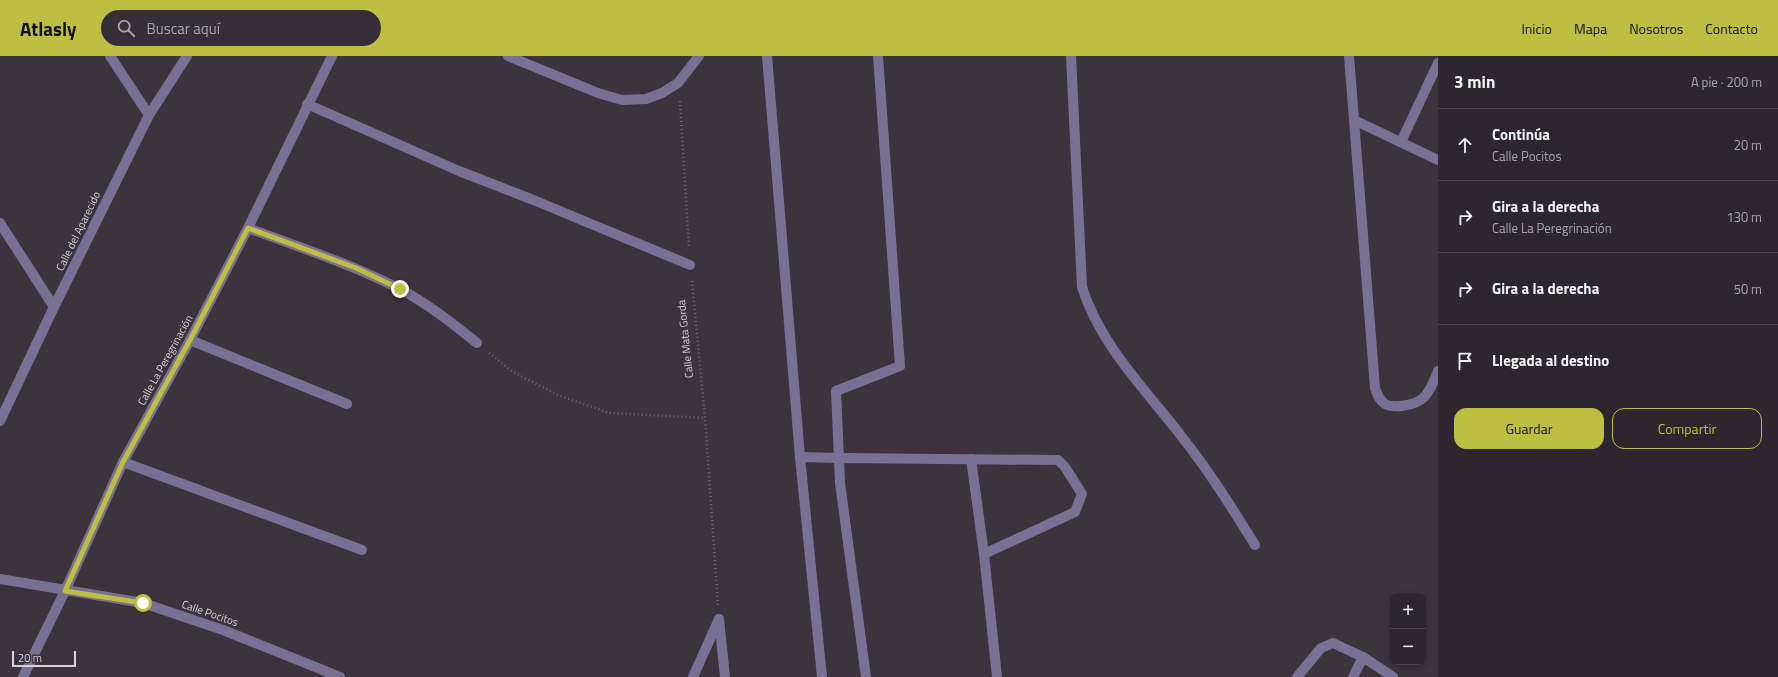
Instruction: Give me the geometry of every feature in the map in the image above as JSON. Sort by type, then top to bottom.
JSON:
[{"type":"street","points":[[110,56],[149,115]]},
{"type":"street","name":"Calle del Aparecido","points":[[0,421],[54,307],[149,115],[187,56]]},
{"type":"street","name":"Calle La Peregrinación","points":[[23,677],[65,591],[123,462],[190,340],[248,228],[307,104],[332,56]]},
{"type":"street","points":[[508,56],[598,93],[622,100],[646,99],[662,93],[678,83],[699,56]]},
{"type":"street","points":[[767,56],[800,457],[822,677]]},
{"type":"street","points":[[866,677],[840,483],[836,391],[900,366],[878,56]]},
{"type":"street","points":[[1071,56],[1082,287],[1088,305],[1100,330],[1184,438],[1220,490],[1255,545]]},
{"type":"street","points":[[1349,56],[1375,388],[1381,400],[1386,404],[1391,406],[1414,404],[1422,400],[1429,392],[1438,371]]},
{"type":"street","points":[[1401,142],[1438,63]]},
{"type":"street","points":[[307,104],[458,171],[531,199],[690,265]]},
{"type":"street","points":[[1354,120],[1438,160]]},
{"type":"street","points":[[0,222],[54,307]]},
{"type":"street","points":[[248,228],[356,268],[400,289],[442,315],[477,343]]},
{"type":"street","points":[[190,340],[347,404]]},
{"type":"street","points":[[800,457],[1058,460],[1065,467],[1082,494],[1075,512],[984,554]]},
{"type":"street","points":[[971,459],[984,554],[998,677]]},
{"type":"street","points":[[123,462],[362,550]]},
{"type":"street","name":"Calle Pocitos","points":[[0,579],[143,603],[223,630],[340,677]]},
{"type":"street","points":[[692,677],[719,619]]},
{"type":"street","points":[[719,619],[725,677]]},
{"type":"street","points":[[1297,677],[1321,648],[1333,643],[1363,657],[1392,677]]},
{"type":"street","points":[[1353,677],[1363,657]]},
{"type":"path","name":"Calle Mata Gorda","points":[[678,83],[690,265],[705,418],[719,619]]},
{"type":"path","points":[[477,343],[513,372],[558,395],[609,413],[705,418]]},
{"type":"route","points":[[143,603],[65,591],[123,462],[190,340],[248,228],[356,268],[400,289]]}]
